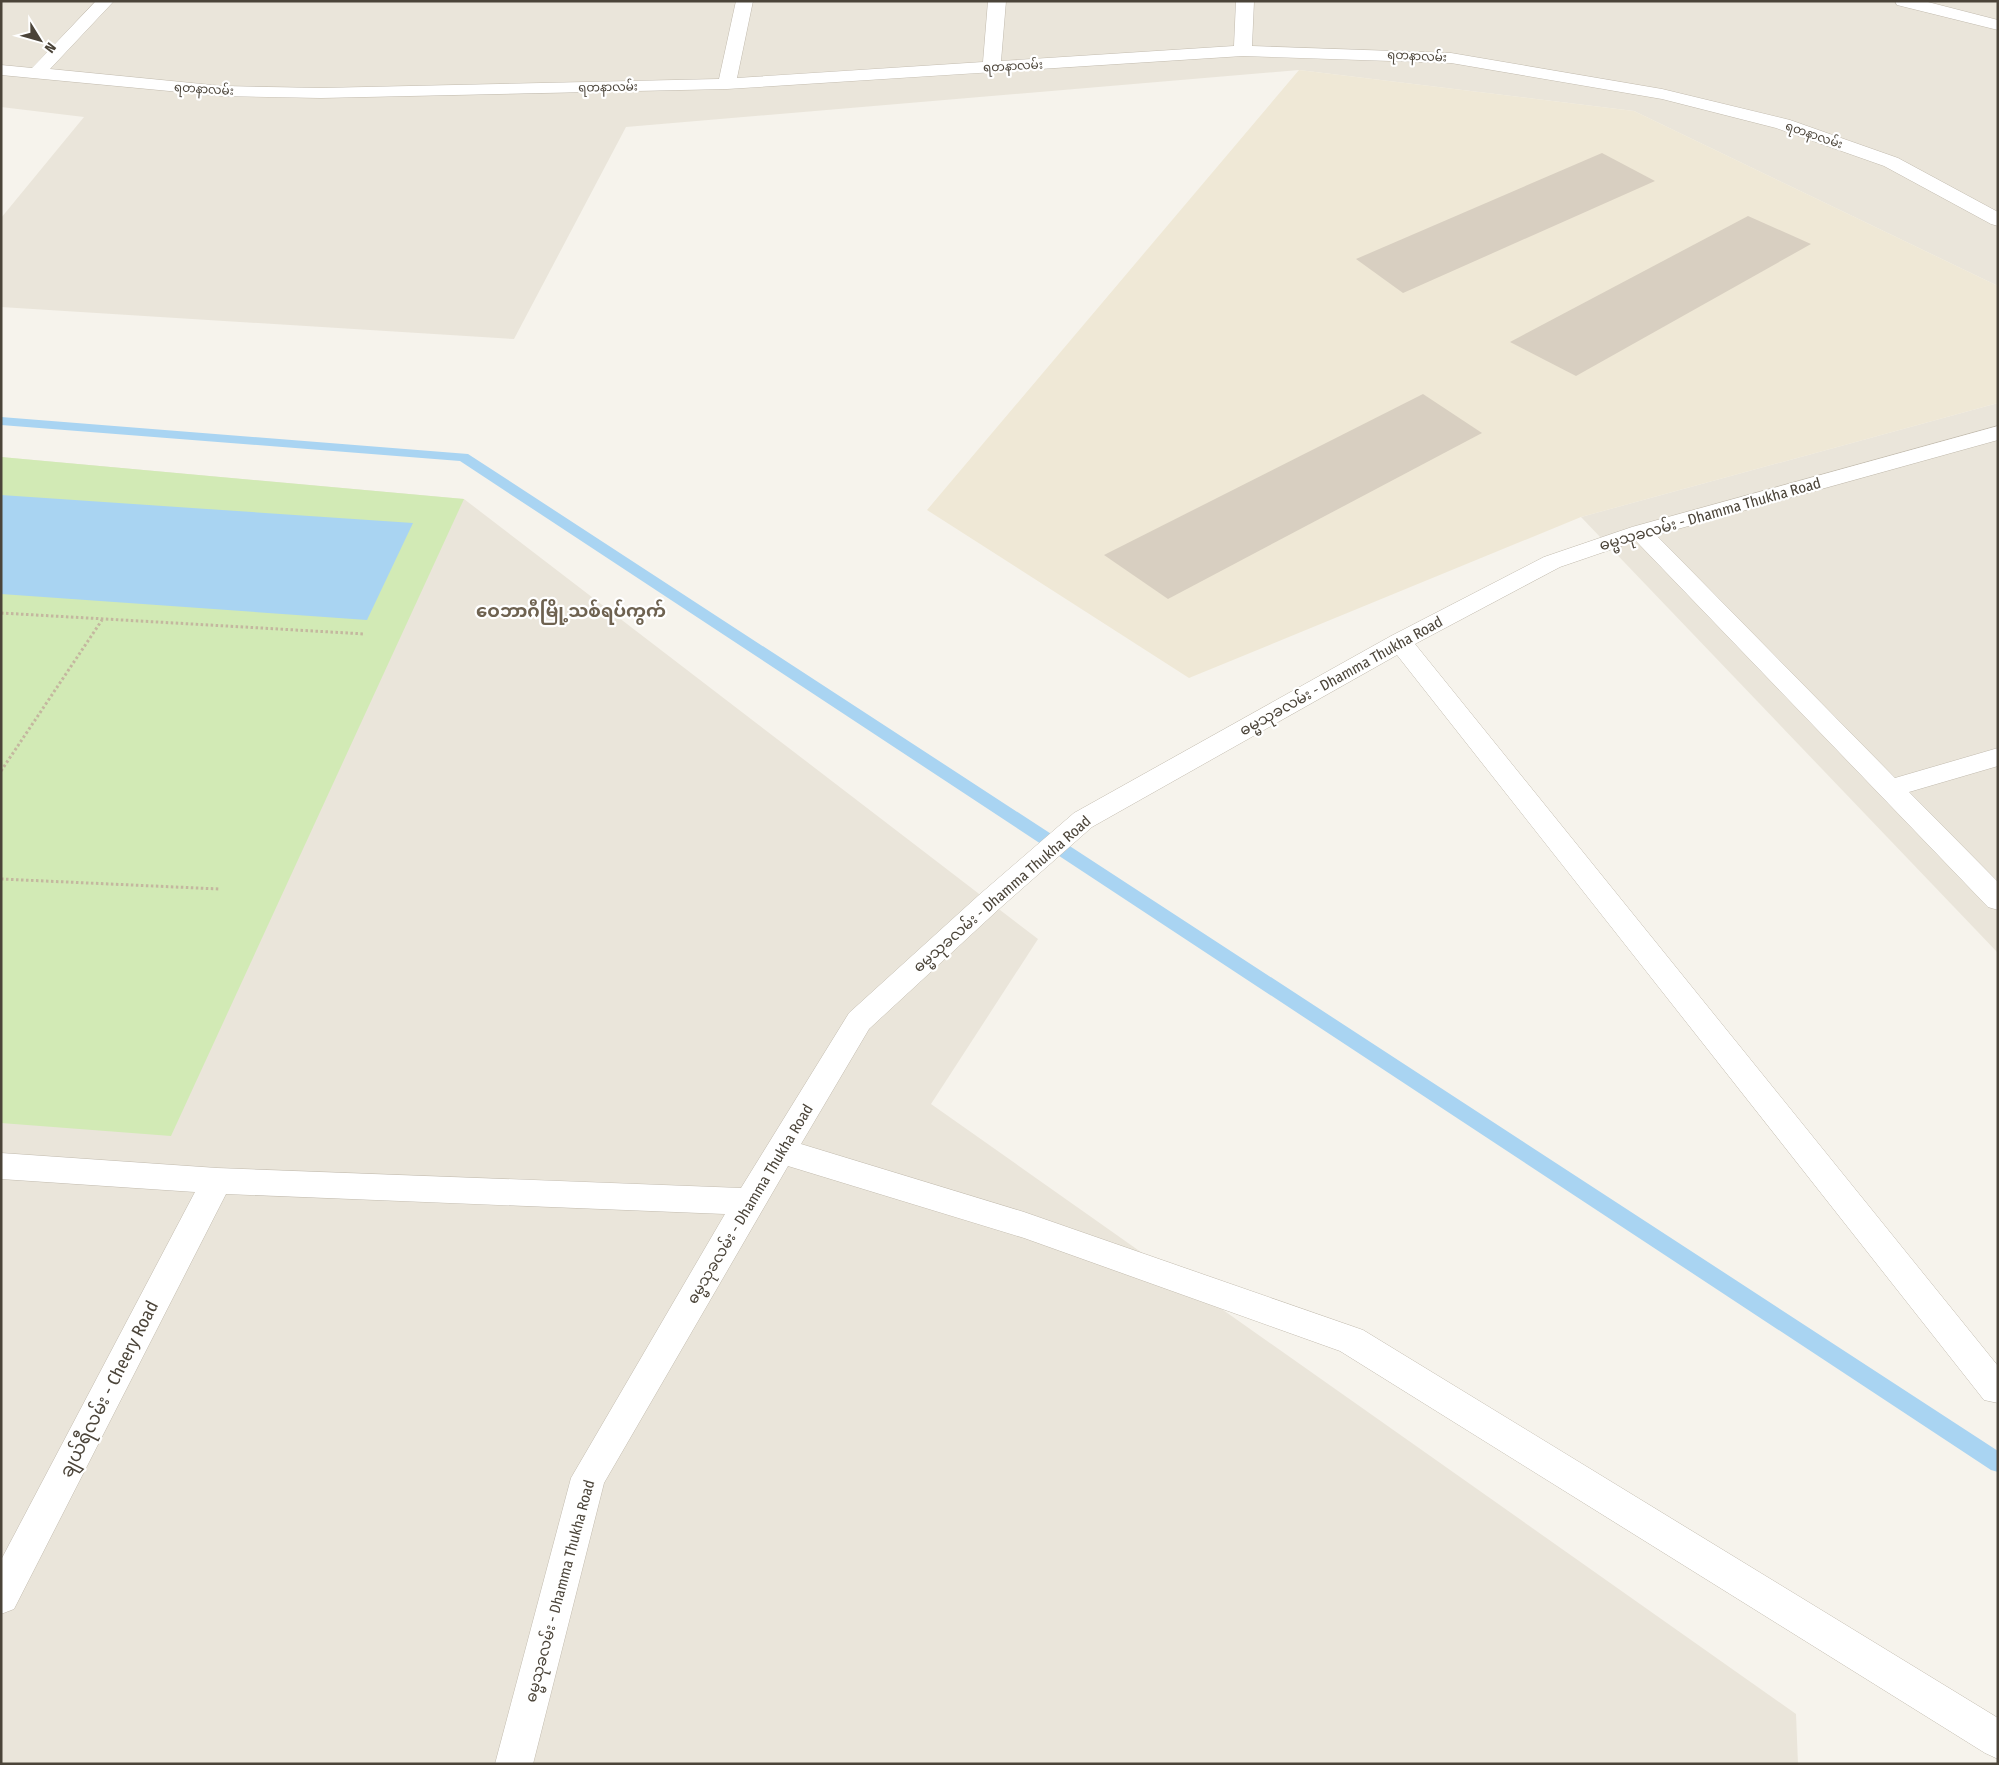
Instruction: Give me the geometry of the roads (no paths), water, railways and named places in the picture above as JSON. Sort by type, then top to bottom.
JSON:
[{"type":"street","points":[[37,73],[106,1]]},
{"type":"street","points":[[726,84],[746,1]]},
{"type":"street","points":[[991,68],[997,1]]},
{"type":"street","points":[[1243,51],[1244,1]]},
{"type":"street","points":[[1904,1],[1998,25]]},
{"type":"street","name":"ရတနာလမ်း","points":[[1,70],[222,91],[320,94],[726,84],[1243,51],[1395,54],[1451,58],[1662,94],[1783,124],[1891,162],[1998,220]]},
{"type":"street","name":"ဓမ္မသုခလမ်း - Dhamma Thukha Road","points":[[514,1764],[588,1478],[749,1202],[859,1021],[989,902],[1083,820],[1400,642],[1552,562],[1640,532],[1998,434]]},
{"type":"street","points":[[1640,532],[1998,900]]},
{"type":"street","points":[[1400,642],[1996,1389]]},
{"type":"street","points":[[1888,789],[1998,757]]},
{"type":"street","points":[[781,1152],[1024,1226],[1350,1340],[1998,1740]]},
{"type":"street","points":[[1,1166],[217,1181],[749,1202]]},
{"type":"street","name":"ချယ်ရီလမ်း - Cheery Road","points":[[1,1597],[217,1181]]},
{"type":"water","points":[[1,495],[413,523],[367,620],[1,594]]},
{"type":"waterway","points":[[1,421],[463,457],[1998,1463]]},
{"type":"district","name":"ဝေဘာဂီမြို့သစ်ရပ်ကွက်","points":[[571,611]]}]
